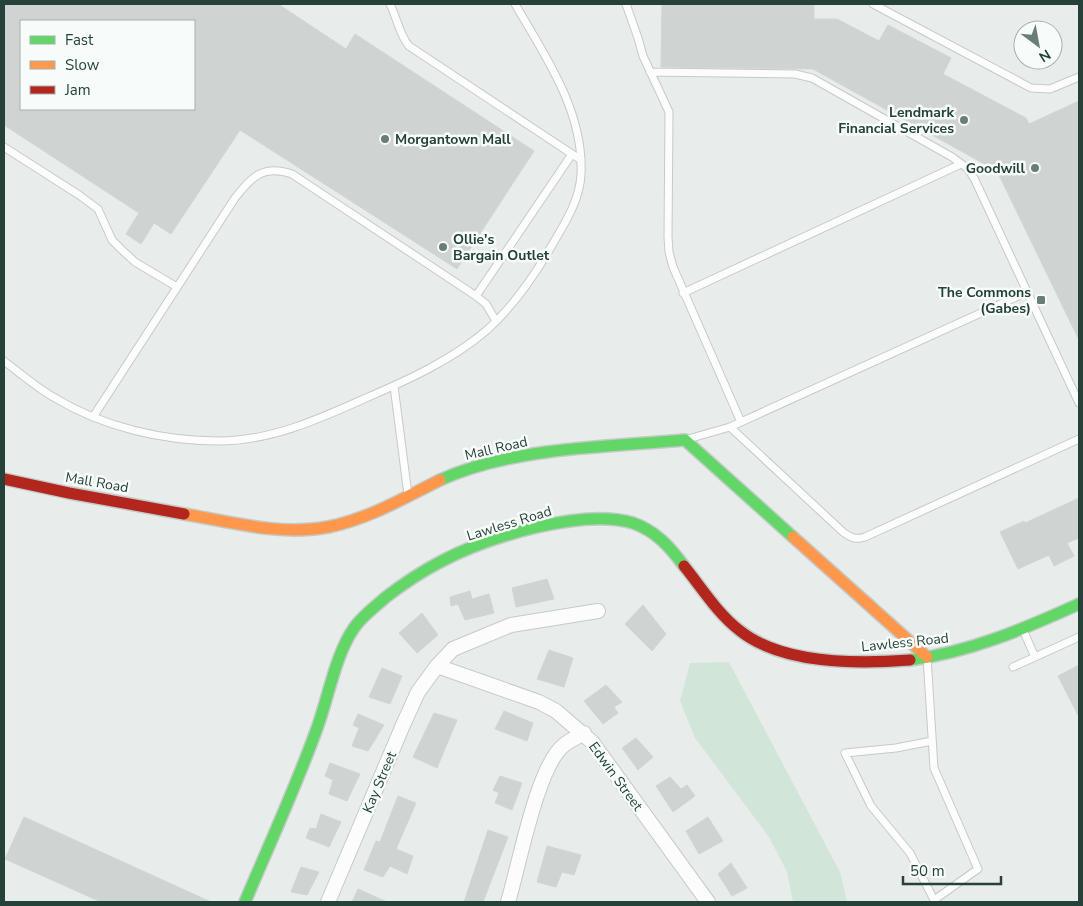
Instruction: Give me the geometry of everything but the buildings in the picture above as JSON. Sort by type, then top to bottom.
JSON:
[{"type":"street","name":"Mall Road","points":[[4,479],[69,493],[265,528],[295,530],[327,526],[366,516],[470,468],[501,460],[549,452],[685,440]]},
{"type":"street","points":[[685,440],[927,657]]},
{"type":"street","name":"Lawless Road","points":[[245,902],[324,709],[347,639],[361,619],[410,580],[431,566],[502,538],[545,525],[577,520],[607,519],[631,522],[652,531],[667,545],[726,620],[743,634],[767,648],[786,654],[827,660],[858,662],[927,657],[970,648],[1079,604]]},
{"type":"street","name":"Kay Street","points":[[328,902],[402,725],[418,692],[437,666],[453,649],[512,625],[598,611]]},
{"type":"street","points":[[437,666],[539,702],[556,711],[584,733]]},
{"type":"street","name":"Edwin Street","points":[[508,902],[536,796],[547,768],[563,745],[584,733],[708,902]]},
{"type":"lane","points":[[390,4],[401,33],[409,46],[581,160]]},
{"type":"lane","points":[[4,361],[53,397],[93,418],[133,430],[190,440],[221,441],[254,438],[309,423],[394,386],[449,358],[487,330],[508,310],[528,283],[568,219],[576,199],[581,176],[581,148],[576,124],[568,103],[551,68],[515,4]]},
{"type":"lane","points":[[626,4],[643,56],[669,112],[669,252],[673,267],[742,422]]},
{"type":"lane","points":[[873,4],[1031,88],[1050,89],[1079,77]]},
{"type":"lane","points":[[650,72],[795,74],[812,78],[952,157],[974,178],[1079,403]]},
{"type":"lane","points":[[4,147],[98,209],[112,240],[122,250],[135,262],[177,287]]},
{"type":"lane","points":[[476,296],[572,154]]},
{"type":"lane","points":[[683,293],[961,164]]},
{"type":"lane","points":[[93,418],[244,187],[266,171],[276,170],[292,174],[301,182],[476,296],[486,304],[496,321]]},
{"type":"lane","points":[[685,440],[742,422],[1027,292]]},
{"type":"lane","points":[[394,386],[408,497]]},
{"type":"lane","points":[[730,427],[843,532],[850,537],[858,539],[1079,439]]},
{"type":"lane","points":[[1022,628],[1035,657]]},
{"type":"lane","points":[[1013,668],[1079,637]]},
{"type":"lane","points":[[927,657],[934,768],[978,870],[934,900],[910,853],[872,806],[845,753],[896,748],[932,741]]},
{"type":"green space","points":[[729,662],[840,872],[847,902],[793,902],[787,872],[769,837],[695,738],[680,701],[690,663]]},
{"type":"traffic: fast","points":[[440,480],[468,469],[528,455],[560,450],[685,440],[793,537]]},
{"type":"traffic: fast","points":[[245,902],[308,753],[332,678],[347,639],[357,624],[386,597],[412,578],[433,566],[483,543],[535,528],[588,519],[612,519],[641,526],[662,540],[684,566]]},
{"type":"traffic: fast","points":[[910,660],[975,645],[1017,631],[1079,604]]},
{"type":"traffic: slow","points":[[184,514],[274,529],[292,530],[328,527],[372,513],[440,480]]},
{"type":"traffic: slow","points":[[793,537],[927,657]]},
{"type":"traffic: jam","points":[[4,479],[184,514]]},
{"type":"traffic: jam","points":[[684,566],[731,623],[757,642],[798,656],[821,660],[867,662],[910,660]]},
{"type":"place","name":"Lendmark Financial Services","points":[[964,120]]},
{"type":"place","name":"Morgantown Mall","points":[[385,139]]},
{"type":"place","name":"Goodwill","points":[[1035,168]]},
{"type":"place","name":"Ollie's Bargain Outlet","points":[[443,247]]},
{"type":"place","name":"The Commons (Gabes)","points":[[1041,300]]}]
